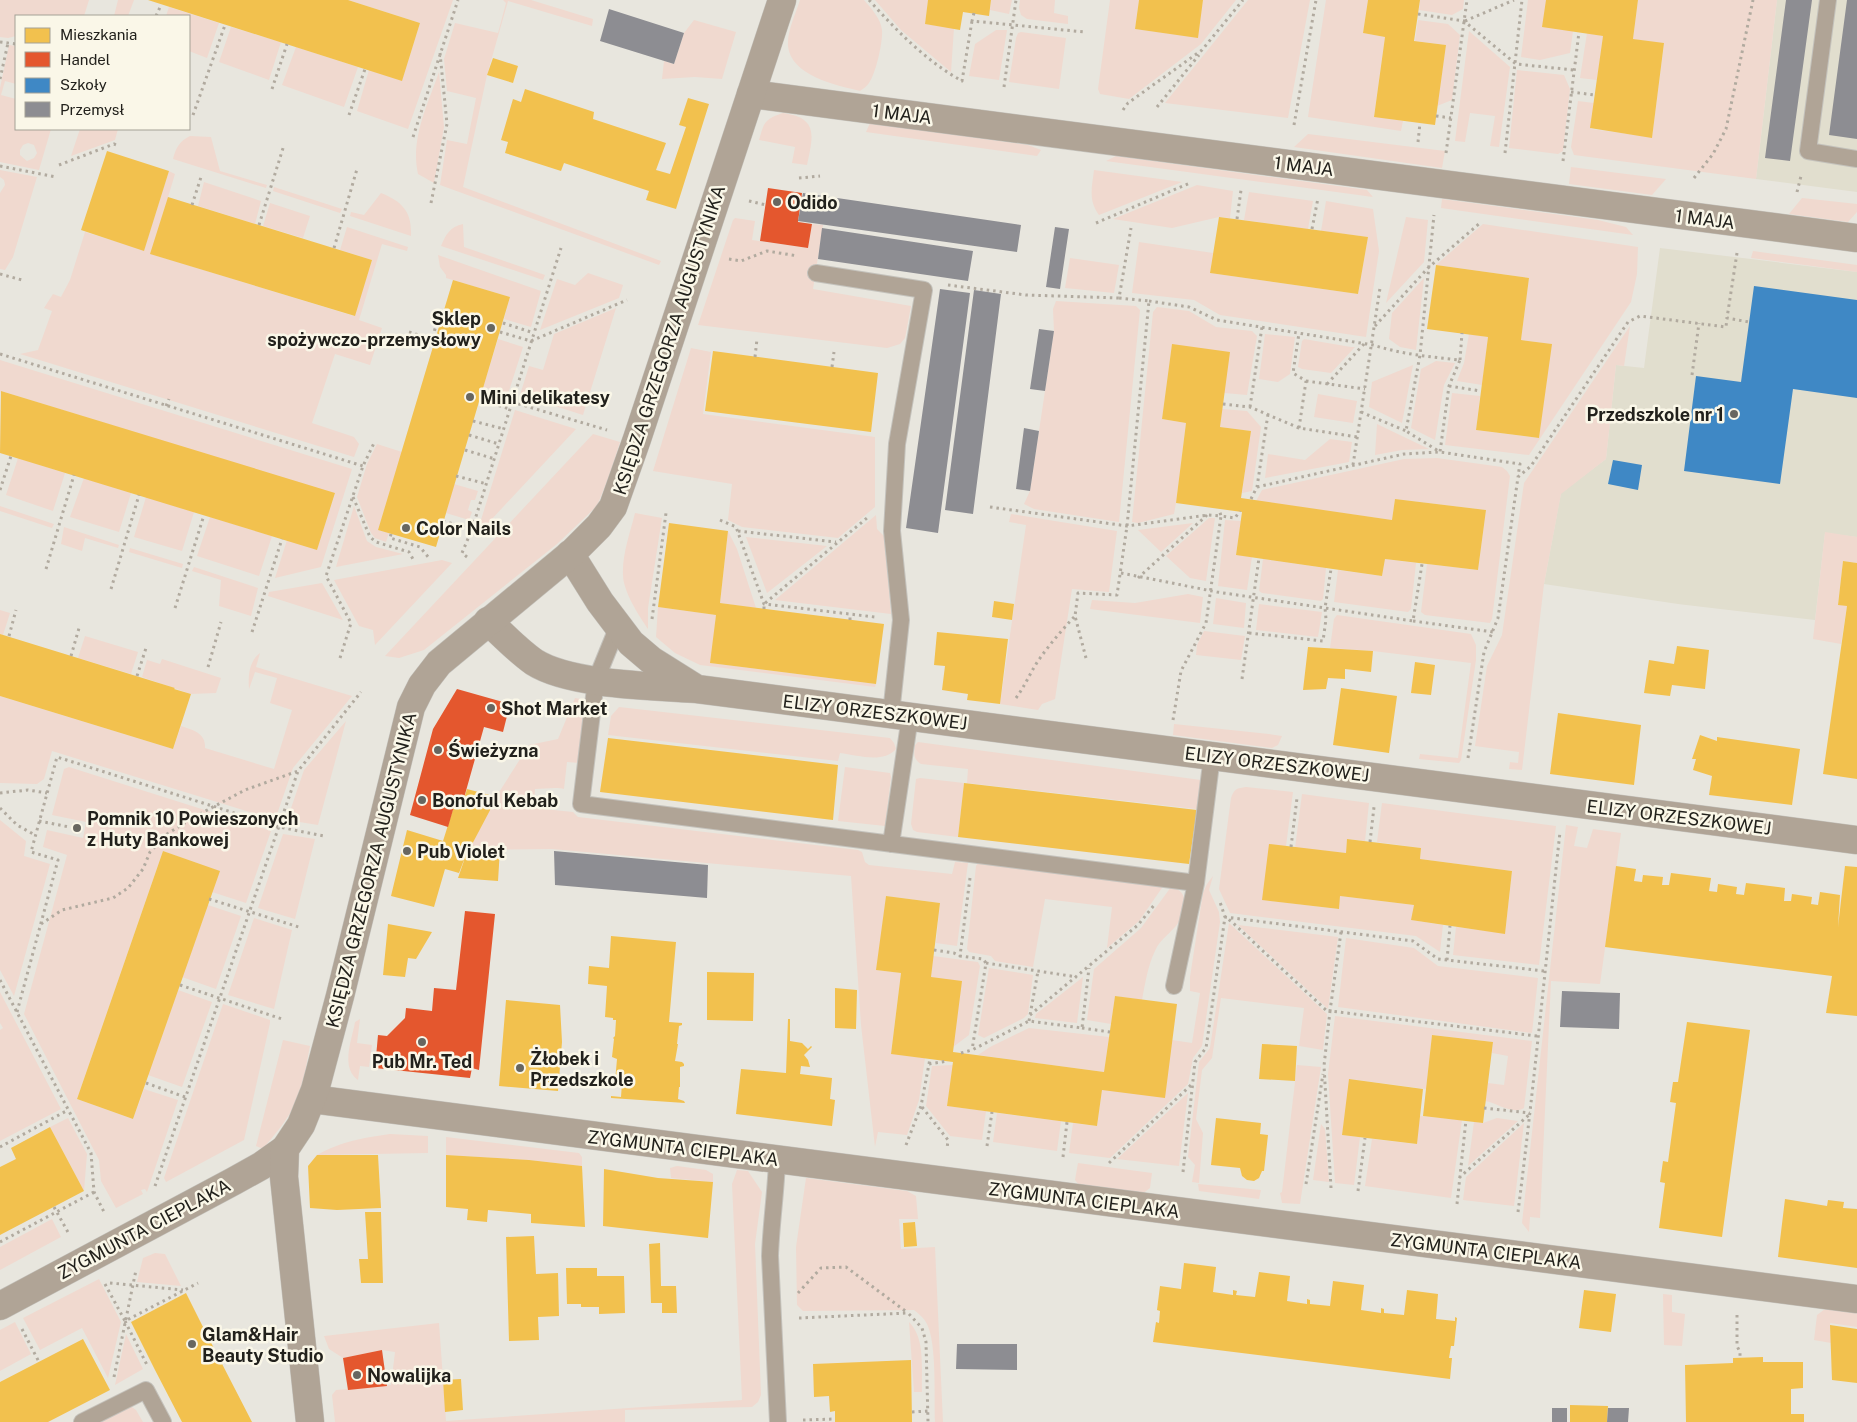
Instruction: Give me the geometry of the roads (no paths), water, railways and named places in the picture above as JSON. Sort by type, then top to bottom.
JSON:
[{"type":"street","name":"KSIĘDZA GRZEGORZA AUGUSTYNIKA","points":[[285,1149],[301,1125],[312,1100],[340,996],[411,706],[422,685],[440,663],[570,554],[599,526],[613,507],[782,0]]},
{"type":"street","name":"1 MAJA","points":[[751,94],[1857,238]]},
{"type":"street","name":"ELIZY ORZESZKOWEJ","points":[[570,554],[600,602],[631,643],[644,654],[697,689]]},
{"type":"street","name":"ELIZY ORZESZKOWEJ","points":[[488,621],[513,645],[536,663],[558,673],[596,680],[623,684],[697,689],[1857,840]]},
{"type":"street","name":"ZYGMUNTA CIEPLAKA","points":[[312,1100],[1857,1299]]},
{"type":"street","name":"ZYGMUNTA CIEPLAKA","points":[[0,1306],[261,1166],[285,1149]]},
{"type":"street","points":[[285,1149],[284,1177],[310,1422]]},
{"type":"lane","points":[[1828,0],[1808,151],[1857,158]]},
{"type":"lane","points":[[816,273],[924,290],[897,444],[892,530],[901,620],[901,716],[891,844]]},
{"type":"lane","points":[[618,626],[596,680],[581,804],[1196,883]]},
{"type":"lane","points":[[1174,986],[1196,883],[1212,756]]},
{"type":"lane","points":[[777,1160],[776,1199],[770,1249],[778,1422]]},
{"type":"lane","points":[[82,1422],[146,1390],[163,1422]]},
{"type":"place","name":"Odido","points":[[777,202]]},
{"type":"place","name":"Sklep spożywczo-przemysłowy","points":[[491,328]]},
{"type":"place","name":"Mini delikatesy","points":[[470,397]]},
{"type":"place","name":"Przedszkole nr 1","points":[[1734,414]]},
{"type":"place","name":"Color Nails","points":[[406,528]]},
{"type":"place","name":"Shot Market","points":[[491,708]]},
{"type":"place","name":"Świeżyzna","points":[[438,750]]},
{"type":"place","name":"Bonoful Kebab","points":[[422,800]]},
{"type":"place","name":"Pomnik 10 Powieszonych z Huty Bankowej","points":[[77,828]]},
{"type":"place","name":"Pub Violet","points":[[407,851]]},
{"type":"place","name":"Pub Mr. Ted","points":[[422,1042]]},
{"type":"place","name":"Żłobek i Przedszkole","points":[[520,1068]]},
{"type":"place","name":"Glam&Hair Beauty Studio","points":[[192,1344]]},
{"type":"place","name":"Nowalijka","points":[[357,1375]]}]
